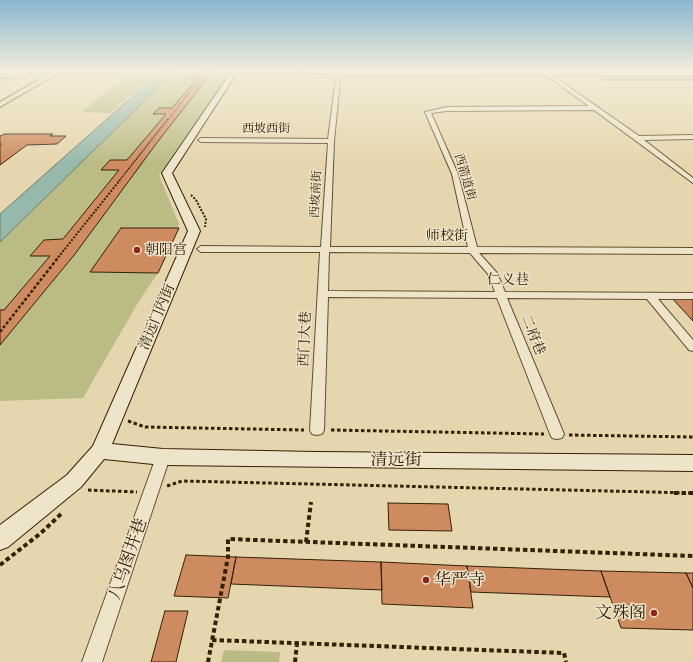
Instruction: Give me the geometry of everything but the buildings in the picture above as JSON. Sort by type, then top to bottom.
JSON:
[{"type":"main road","name":"清远门内街","points":[[0,539],[74,481],[100,451],[194,231],[167,173],[215,102]]},
{"type":"main road","name":"清远街","points":[[100,451],[163,457],[693,463]]},
{"type":"street","name":"西坡南街","points":[[325,250],[331,141],[336,102]]},
{"type":"street","points":[[586,102],[638,138],[693,181]]},
{"type":"street","name":"西箭道街","points":[[473,251],[455,174],[428,112],[447,109],[595,108]]},
{"type":"street","points":[[638,138],[693,137]]},
{"type":"street","name":"西坡西街","points":[[201,140],[331,141]]},
{"type":"street","name":"师校街","points":[[201,249],[693,251]]},
{"type":"street","name":"西门大巷","points":[[317,430],[325,250]]},
{"type":"street","name":"二府巷","points":[[473,251],[492,273],[557,434]]},
{"type":"street","name":"仁义巷","points":[[322,294],[693,296]]},
{"type":"street","points":[[650,296],[693,347]]},
{"type":"street","name":"八乌图井巷","points":[[92,662],[163,457]]},
{"type":"path","points":[[0,332],[182,102]]},
{"type":"path","points":[[125,420],[145,426],[693,437]]},
{"type":"path","points":[[86,490],[151,492],[182,481],[693,493]]},
{"type":"path","points":[[306,542],[311,502]]},
{"type":"path","points":[[0,565],[41,533],[63,512]]},
{"type":"path","points":[[208,662],[228,557],[228,539],[693,556]]},
{"type":"path","points":[[212,640],[564,653],[566,662]]},
{"type":"path","points":[[295,662],[297,644]]},
{"type":"green space","points":[[94,102],[123,102],[110,113],[82,112]]},
{"type":"green space","points":[[143,102],[210,102],[159,175],[179,224],[158,273],[139,301],[83,398],[0,401],[0,242]]},
{"type":"green space","points":[[224,650],[280,652],[279,662],[221,662]]},
{"type":"shaded area","points":[[126,102],[143,102],[0,242],[0,214]]},
{"type":"place","name":"朝阳宫","points":[[137,250]]},
{"type":"place","name":"华严寺","points":[[426,580]]},
{"type":"place","name":"文殊阁","points":[[654,613]]}]
